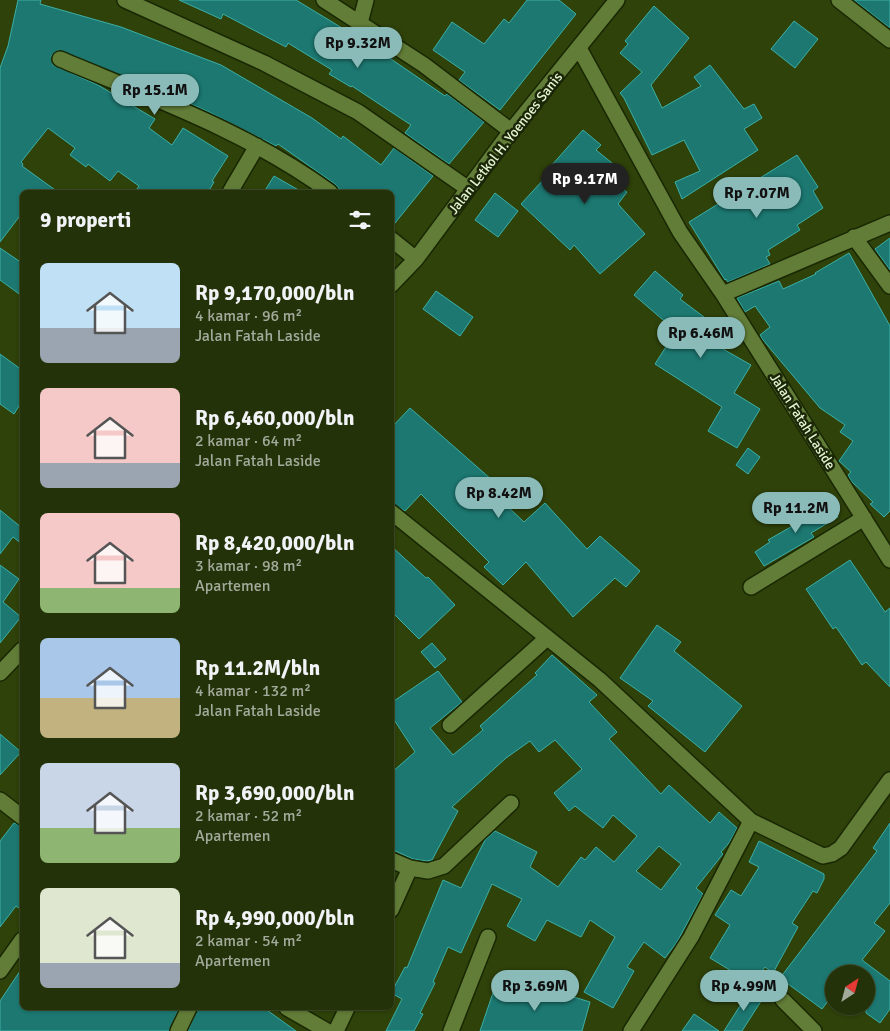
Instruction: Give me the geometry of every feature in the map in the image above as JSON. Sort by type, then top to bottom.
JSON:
[{"type":"street","points":[[125,0],[264,63],[358,112],[467,188]]},
{"type":"street","points":[[324,0],[424,65],[511,131]]},
{"type":"street","points":[[360,23],[366,0]]},
{"type":"street","name":"Jalan Letkol H. Yoenoes Sanis","points":[[394,282],[416,259],[511,131],[617,0]]},
{"type":"street","points":[[839,0],[890,40]]},
{"type":"street","name":"Jalan Fatah Laside","points":[[579,48],[680,232],[723,294],[890,560]]},
{"type":"street","points":[[60,59],[206,120],[308,176],[327,190]]},
{"type":"street","points":[[231,190],[256,146]]},
{"type":"street","points":[[723,294],[890,223]]},
{"type":"street","points":[[854,237],[890,286]]},
{"type":"street","points":[[394,241],[416,259]]},
{"type":"street","points":[[394,514],[600,680],[751,821],[823,856],[832,854],[841,848],[890,780]]},
{"type":"street","points":[[750,587],[864,518]]},
{"type":"street","points":[[450,726],[547,638]]},
{"type":"street","points":[[0,673],[20,652]]},
{"type":"street","points":[[0,800],[20,815]]},
{"type":"street","points":[[394,861],[410,868],[428,871],[444,866],[511,803]]},
{"type":"street","points":[[631,1031],[691,937],[751,821]]},
{"type":"street","points":[[394,903],[410,868]]},
{"type":"street","points":[[451,1031],[488,937]]},
{"type":"street","points":[[0,971],[20,943]]},
{"type":"street","points":[[783,1000],[814,1031]]},
{"type":"street","points":[[178,1031],[188,1010]]},
{"type":"street","points":[[290,1010],[326,1031]]},
{"type":"street","points":[[336,1031],[346,1010]]},
{"type":"building","points":[[18,0],[41,0],[40,4],[121,27],[221,65],[312,118],[341,139],[343,136],[381,165],[394,148],[433,176],[394,224],[394,190],[340,190],[335,184],[278,144],[276,146],[209,112],[168,94],[58,50],[51,56],[53,65],[98,85],[155,119],[149,128],[172,145],[183,128],[228,156],[212,181],[214,182],[209,190],[136,190],[139,186],[118,171],[110,181],[88,164],[86,167],[70,155],[75,148],[48,128],[21,162],[22,166],[55,190],[20,190],[20,216],[0,242],[0,68],[8,46]]},
{"type":"building","points":[[179,0],[296,0],[375,48],[445,96],[447,94],[484,122],[449,164],[405,133],[411,125],[352,86],[329,74],[332,70],[288,43],[286,47],[223,14],[221,19]]},
{"type":"building","points":[[527,0],[559,0],[576,14],[500,110],[459,80],[465,72],[433,50],[452,22],[484,44],[504,19],[509,23]]},
{"type":"building","points":[[854,0],[890,0],[890,28]]},
{"type":"building","points":[[654,6],[689,38],[651,85],[662,108],[701,86],[694,77],[710,65],[744,109],[754,104],[762,118],[744,129],[758,150],[682,199],[675,182],[700,171],[684,140],[652,155],[620,93],[642,72],[620,53],[628,44],[625,41]]},
{"type":"building","points":[[794,21],[818,39],[795,68],[771,49]]},
{"type":"building","points":[[583,130],[601,145],[596,150],[612,163],[602,176],[627,192],[618,204],[645,234],[600,274],[574,245],[570,250],[521,204],[554,168],[551,166]]},
{"type":"building","points":[[797,155],[818,187],[813,191],[823,208],[797,225],[800,230],[768,250],[770,255],[766,257],[770,264],[728,282],[689,222]]},
{"type":"building","points":[[274,176],[298,190],[265,190]]},
{"type":"building","points":[[495,193],[518,211],[498,237],[475,220]]},
{"type":"building","points":[[890,238],[890,270],[875,249]]},
{"type":"building","points":[[0,248],[20,262],[20,295],[0,280]]},
{"type":"building","points":[[849,253],[890,326],[890,511],[884,517],[870,504],[873,502],[851,481],[848,475],[851,472],[839,461],[853,441],[840,432],[845,425],[820,408],[763,340],[760,335],[770,327],[755,306],[745,312],[737,298],[779,281],[783,289],[816,274]]},
{"type":"building","points":[[655,271],[683,295],[680,299],[716,326],[714,328],[730,340],[723,349],[751,365],[734,393],[760,409],[737,448],[708,431],[722,407],[655,364],[676,331],[634,295]]},
{"type":"building","points":[[436,291],[473,317],[460,336],[423,309]]},
{"type":"building","points":[[0,354],[20,369],[20,404],[14,414],[0,404]]},
{"type":"building","points":[[410,408],[492,480],[486,486],[524,522],[545,503],[587,549],[600,536],[640,571],[626,587],[615,578],[573,617],[526,562],[503,585],[484,567],[489,562],[421,494],[405,511],[394,505],[394,425]]},
{"type":"building","points":[[748,448],[760,457],[748,474],[736,465]]},
{"type":"building","points":[[829,501],[838,517],[811,533],[814,537],[764,566],[755,552],[770,542],[768,540],[810,516],[809,513]]},
{"type":"building","points":[[0,510],[20,526],[20,542],[13,537],[0,554]]},
{"type":"building","points":[[394,549],[426,578],[428,577],[455,605],[419,639],[394,614]]},
{"type":"building","points":[[850,560],[885,612],[890,608],[890,687],[866,662],[862,665],[836,627],[833,629],[806,589]]},
{"type":"building","points":[[0,565],[19,579],[3,602],[20,618],[0,643]]},
{"type":"building","points":[[657,625],[681,642],[674,651],[742,706],[705,752],[648,706],[653,701],[620,678]]},
{"type":"building","points":[[432,643],[446,659],[435,668],[421,652]]},
{"type":"building","points":[[552,655],[597,695],[589,702],[617,732],[609,739],[661,794],[669,785],[710,823],[719,812],[737,828],[729,843],[721,852],[723,854],[696,888],[703,894],[677,942],[665,958],[644,942],[627,967],[634,971],[613,1008],[584,992],[615,937],[590,920],[581,937],[547,920],[535,941],[507,926],[522,899],[492,884],[461,953],[448,947],[433,982],[435,983],[420,1013],[423,1014],[414,1031],[386,1031],[402,999],[394,995],[394,987],[405,967],[407,968],[443,880],[461,888],[485,840],[495,831],[537,852],[530,867],[558,887],[581,857],[585,860],[596,847],[614,862],[637,836],[613,815],[603,828],[575,806],[569,811],[554,793],[582,769],[555,740],[539,752],[530,741],[506,758],[452,807],[458,811],[432,860],[413,859],[394,850],[394,770],[415,752],[394,720],[394,701],[438,671],[462,702],[430,728],[453,755],[483,730],[480,726],[537,675],[535,673]],"holes":[[[659,846],[681,864],[661,890],[636,871]]]},
{"type":"building","points":[[0,734],[20,753],[0,775]]},
{"type":"building","points":[[14,823],[20,825],[20,909],[16,906],[0,927],[0,841]]},
{"type":"building","points":[[890,823],[890,903],[874,923],[885,931],[862,960],[869,965],[825,965],[825,1005],[822,1009],[780,978],[877,851],[873,848]]},
{"type":"building","points":[[759,841],[824,874],[824,879],[817,893],[813,891],[792,923],[798,927],[773,973],[765,967],[753,984],[710,958],[730,925],[715,915],[731,890],[741,896],[759,867],[749,862]]},
{"type":"building","points":[[875,970],[890,981],[890,1009],[880,1023],[869,1015],[875,1015]]},
{"type":"building","points":[[20,971],[20,1010],[178,1010],[169,1031],[0,1031],[0,1001]]},
{"type":"building","points":[[495,987],[537,1001],[541,987],[590,1002],[582,1031],[480,1031]]},
{"type":"building","points":[[750,990],[763,998],[742,1031],[724,1031]]},
{"type":"building","points":[[197,1010],[267,1010],[296,1031],[188,1031]]},
{"type":"building","points":[[694,1014],[719,1031],[682,1031]]}]
